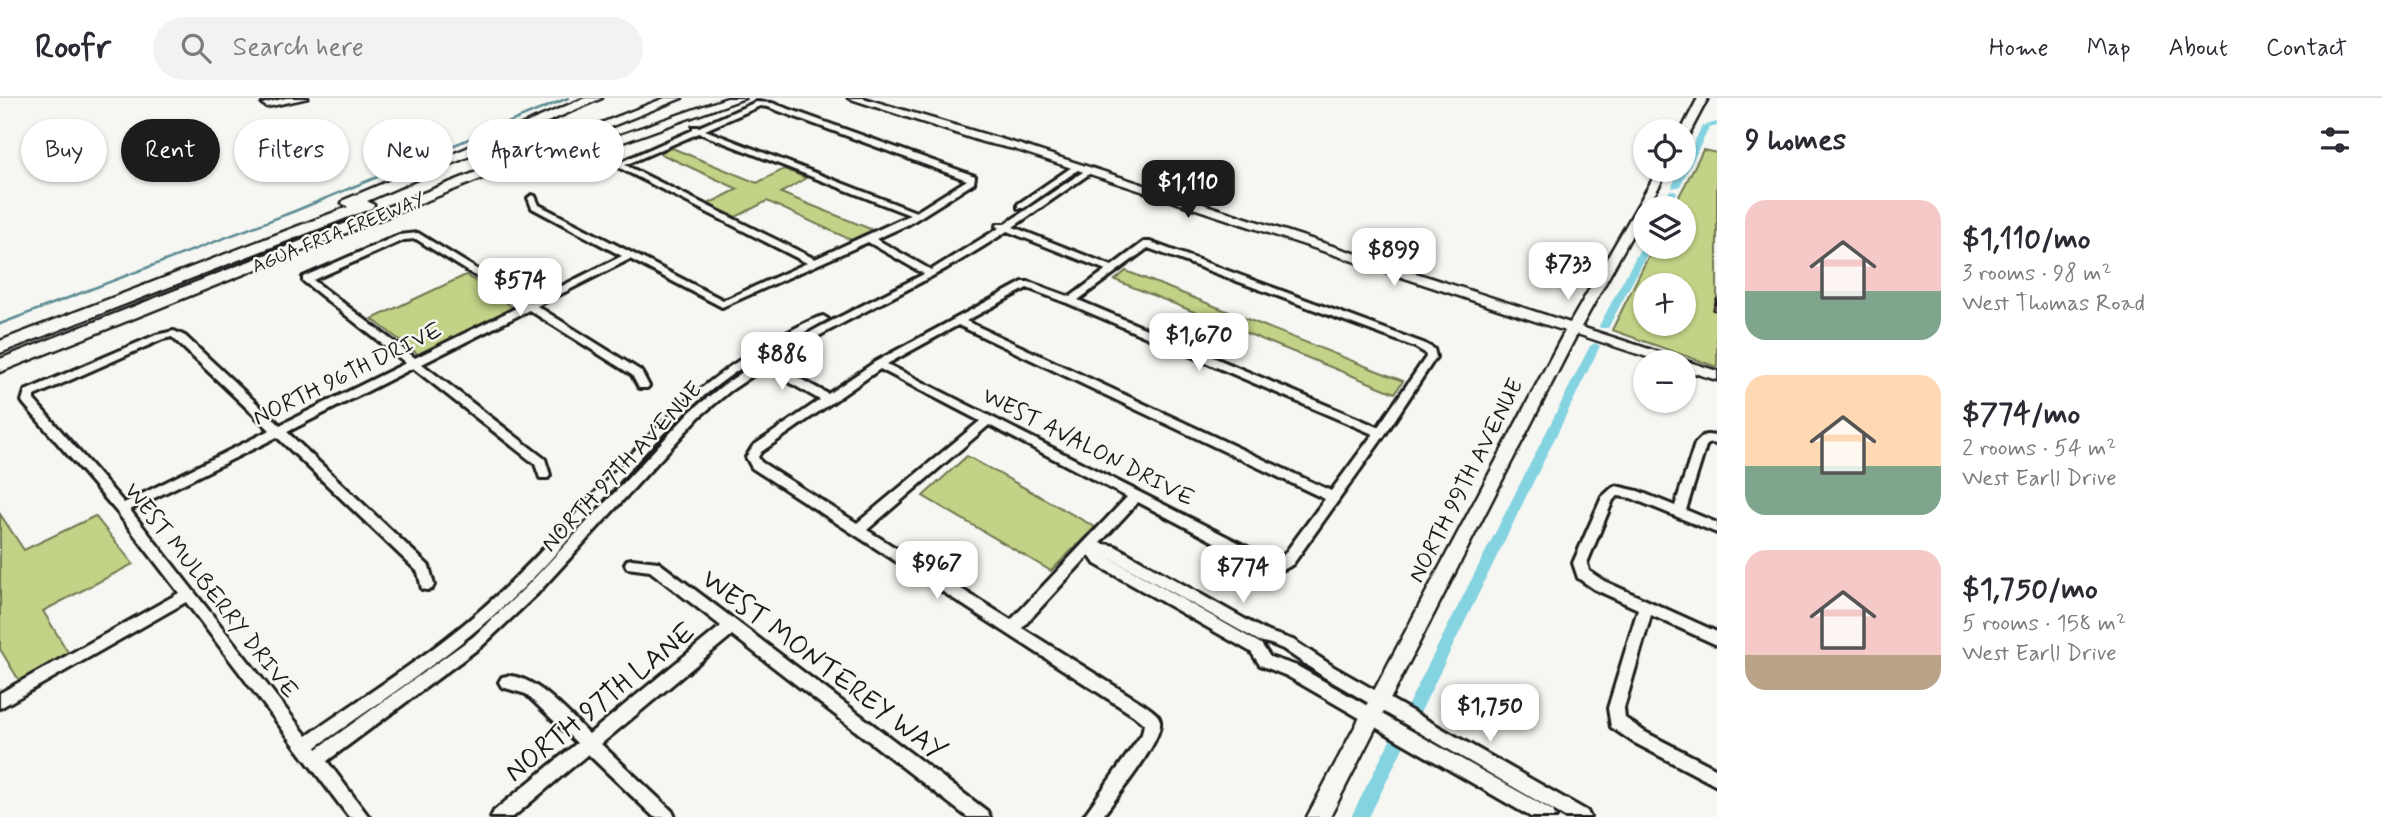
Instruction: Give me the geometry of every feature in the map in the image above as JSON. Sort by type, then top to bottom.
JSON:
[{"type":"highway","points":[[102,316],[596,98]]},
{"type":"highway","name":"AGUA FRIA FREEWAY","points":[[0,366],[102,316],[643,98]]},
{"type":"highway","name":"AGUA FRIA FREEWAY","points":[[0,347],[102,316],[676,98]]},
{"type":"highway","points":[[102,316],[187,297],[383,224],[739,98]]},
{"type":"main road","points":[[267,104],[303,98]]},
{"type":"main road","points":[[853,98],[987,141],[1017,147],[1639,350]]},
{"type":"main road","points":[[883,98],[996,136],[1017,147]]},
{"type":"main road","points":[[1692,119],[1703,98]]},
{"type":"main road","name":"NORTH 99TH AVENUE","points":[[1318,817],[1573,328],[1656,182]]},
{"type":"main road","points":[[1696,369],[1717,376]]},
{"type":"street","points":[[532,198],[535,206],[722,304],[815,263],[869,239],[917,215],[971,181],[972,177],[769,105],[759,104],[618,165],[815,263]]},
{"type":"street","points":[[696,130],[917,215]]},
{"type":"street","name":"NORTH 97TH AVENUE","points":[[305,746],[443,649],[485,615],[524,578],[665,426],[710,386],[926,272],[956,260],[1001,225],[1084,169]]},
{"type":"street","points":[[1001,225],[1112,269]]},
{"type":"street","points":[[544,475],[541,462],[306,279],[412,234],[637,373],[643,386]]},
{"type":"street","points":[[869,239],[926,272]]},
{"type":"street","points":[[957,321],[1333,497],[1431,357],[1430,351],[1147,244],[1072,301]]},
{"type":"street","name":"NORTH 96TH DRIVE","points":[[122,509],[629,256]]},
{"type":"street","points":[[1091,817],[1150,736],[1152,721],[1139,709],[756,464],[752,457],[757,449],[879,364],[1026,284],[1072,301],[1380,433]]},
{"type":"street","name":"WEST MULBERRY DRIVE","points":[[278,430],[174,334],[148,342],[29,394],[28,401],[122,509],[360,817]]},
{"type":"street","points":[[757,359],[827,399]]},
{"type":"street","name":"NORTH 97TH AVENUE","points":[[315,760],[478,641],[532,590],[695,414],[757,359]]},
{"type":"street","name":"WEST AVALON DRIVE","points":[[879,364],[1265,562],[1280,566],[1288,560],[1333,497]]},
{"type":"street","points":[[858,530],[988,420]]},
{"type":"street","points":[[278,430],[425,570],[427,585]]},
{"type":"street","points":[[1679,513],[1701,444],[1712,439]]},
{"type":"street","points":[[1717,528],[1616,491],[1608,497],[1580,564],[1583,574],[1599,585],[1717,639]]},
{"type":"street","points":[[1012,629],[1136,496]]},
{"type":"street","points":[[1090,546],[1100,560],[1260,643],[1281,640],[1376,710],[1547,817]]},
{"type":"street","name":"WEST MONTEREY WAY","points":[[632,564],[653,566],[981,817]]},
{"type":"street","points":[[0,701],[188,594]]},
{"type":"street","points":[[1646,607],[1616,708],[1618,722],[1639,737],[1717,778]]},
{"type":"street","name":"NORTH 97TH LANE","points":[[500,817],[732,626]]},
{"type":"street","points":[[1260,643],[1265,661],[1376,710],[1581,817]]},
{"type":"street","points":[[507,682],[531,689],[666,817]]},
{"type":"green space","points":[[672,148],[757,183],[784,169],[806,178],[781,193],[873,230],[851,240],[767,201],[736,217],[708,204],[738,189],[659,153]]},
{"type":"green space","points":[[1703,150],[1717,153],[1717,367],[1696,360],[1696,350],[1669,350],[1612,330],[1633,287],[1633,336],[1696,336],[1696,273],[1640,273],[1647,259],[1696,259],[1696,196],[1679,196],[1686,182],[1696,182],[1696,164]]},
{"type":"green space","points":[[1126,271],[1403,381],[1395,393],[1115,280]]},
{"type":"green space","points":[[466,275],[514,308],[419,355],[372,319]]},
{"type":"green space","points":[[967,456],[1095,527],[1051,571],[923,496]]},
{"type":"green space","points":[[0,514],[24,550],[95,516],[133,564],[43,611],[69,654],[20,682],[0,649]]},
{"type":"waterway","points":[[0,324],[295,211],[568,98]]},
{"type":"waterway","points":[[1676,186],[1706,126],[1717,124]]},
{"type":"waterway","points":[[1671,196],[1673,192]]},
{"type":"waterway","points":[[1604,326],[1640,259]]},
{"type":"waterway","points":[[1360,817],[1595,346]]}]
